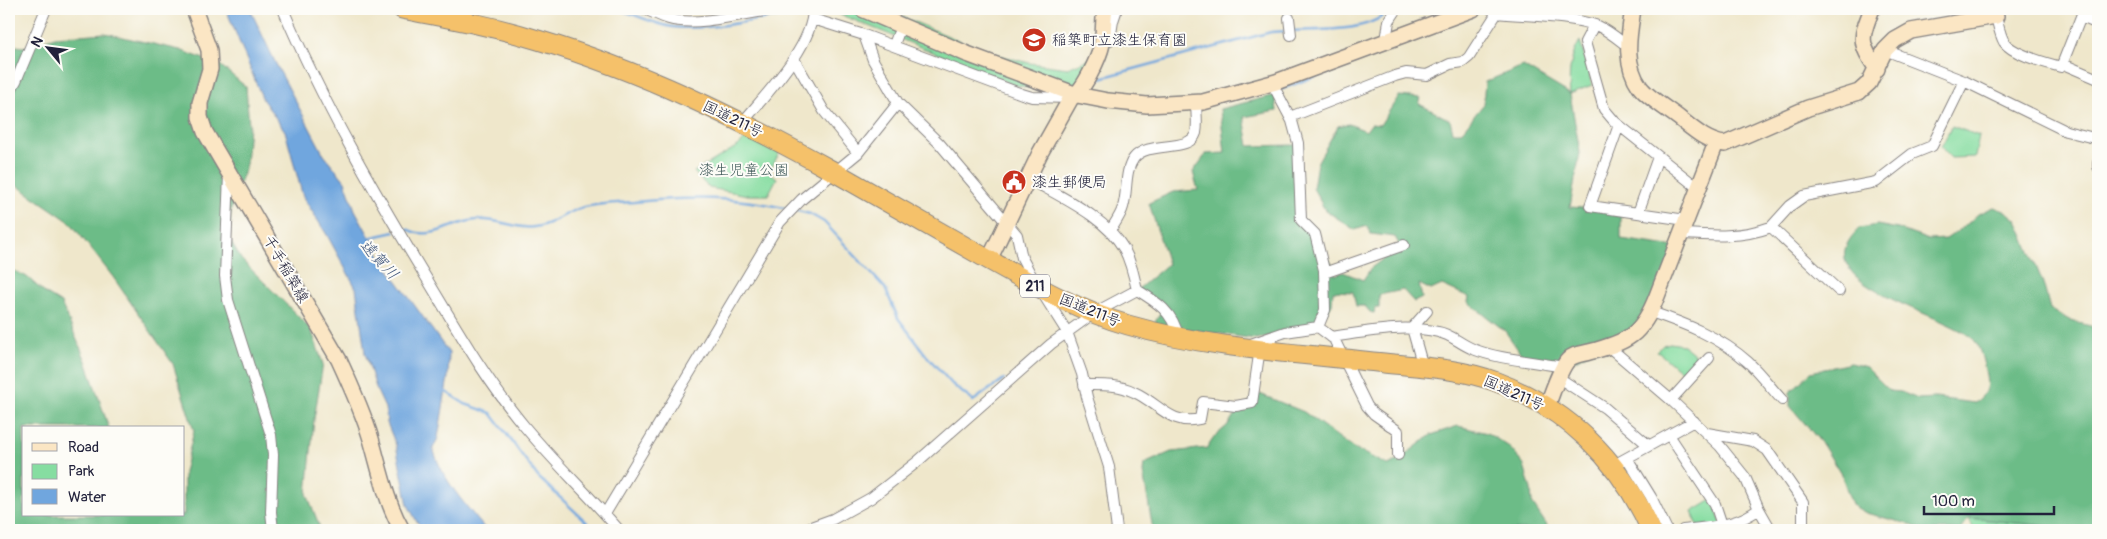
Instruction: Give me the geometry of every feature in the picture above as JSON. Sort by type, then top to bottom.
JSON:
[{"type":"highway","name":"国道211号","points":[[402,9],[476,24],[538,40],[661,84],[743,122],[1039,288],[1094,313],[1129,325],[1202,342],[1423,367],[1465,373],[1494,381],[1546,406],[1583,432],[1620,462],[1651,530]]},
{"type":"street","points":[[9,93],[16,81],[46,9]]},
{"type":"street","name":"千手稲築線","points":[[194,9],[209,50],[210,69],[200,103],[200,117],[205,132],[339,360],[357,398],[371,437],[385,491],[402,530]]},
{"type":"street","points":[[283,9],[329,108],[394,225],[452,322],[524,426],[619,530]]},
{"type":"street","points":[[644,9],[669,19],[683,21],[714,19],[776,9]]},
{"type":"street","points":[[862,9],[967,54],[1074,96]]},
{"type":"street","points":[[988,260],[1028,178],[1095,62],[1102,39],[1105,9]]},
{"type":"street","points":[[1102,39],[1110,40],[1117,9]]},
{"type":"street","points":[[1386,41],[1389,21],[1397,9]]},
{"type":"street","points":[[743,122],[794,59],[813,14],[864,35],[1032,97],[1074,96],[1129,104],[1196,102],[1272,83],[1473,9]]},
{"type":"street","points":[[1633,9],[1628,46],[1631,66],[1641,88],[1702,135],[1716,143],[1732,142],[1808,108],[1859,92],[1869,83],[1885,50],[1895,40],[1912,31],[1994,12],[1997,26],[2005,44],[2022,55],[2061,67],[2083,13],[2098,24]]},
{"type":"street","points":[[1872,9],[1863,30],[1863,43],[1865,52],[1877,69]]},
{"type":"street","points":[[1290,117],[1395,76],[1406,73],[1425,76],[1450,64],[1463,62],[1469,57],[1494,11],[1594,25],[1613,34],[1628,46]]},
{"type":"street","points":[[1289,18],[1291,35]]},
{"type":"street","points":[[1594,25],[1585,42],[1604,109],[1618,125],[1698,188]]},
{"type":"street","points":[[864,35],[873,60],[898,103],[939,144],[1017,235],[1022,258],[1067,332],[1109,467],[1118,530]]},
{"type":"street","points":[[1885,50],[1964,81],[2066,130],[2098,139]]},
{"type":"street","points":[[794,59],[824,111],[858,153]]},
{"type":"street","points":[[2062,64],[2098,78]]},
{"type":"street","points":[[1618,125],[1590,206],[1638,213],[1721,237],[1741,236],[1772,227],[1790,206],[1804,196],[1876,182],[1912,154],[1932,146],[1936,142],[1964,81]]},
{"type":"street","points":[[1272,83],[1290,117],[1298,142],[1298,170],[1301,196],[1299,213],[1301,220],[1315,234],[1324,273],[1325,310],[1318,327]]},
{"type":"street","points":[[1110,231],[1123,207],[1129,168],[1132,161],[1141,152],[1159,146],[1188,144],[1193,140],[1196,132],[1196,102]]},
{"type":"street","points":[[605,514],[780,222],[802,199],[858,153],[898,103]]},
{"type":"street","points":[[1546,406],[1568,359],[1575,355],[1608,347],[1636,333],[1651,312],[1716,143]]},
{"type":"street","points":[[1638,213],[1658,157]]},
{"type":"street","points":[[229,173],[225,276],[228,300],[271,435],[273,455],[271,512],[273,530]]},
{"type":"street","points":[[1028,178],[1098,220],[1110,231],[1127,257],[1137,290],[1157,302],[1167,312],[1175,322],[1178,336]]},
{"type":"street","points":[[1772,227],[1840,291]]},
{"type":"street","points":[[1324,273],[1404,245]]},
{"type":"street","points":[[803,530],[833,519],[871,498],[917,462],[1005,383],[1067,332],[1094,313],[1137,290]]},
{"type":"street","points":[[1412,328],[1427,311]]},
{"type":"street","points":[[1651,312],[1689,325],[1732,350],[1748,363],[1782,400]]},
{"type":"street","points":[[1084,385],[1117,385],[1136,392],[1176,419],[1192,421],[1200,419],[1203,402],[1236,406],[1252,402],[1252,347],[1285,332],[1318,327],[1331,337],[1344,358],[1367,406],[1374,414],[1398,431],[1398,455]]},
{"type":"street","points":[[1331,337],[1412,328],[1440,332],[1473,349],[1561,372],[1648,445]]},
{"type":"street","points":[[1412,328],[1423,367]]},
{"type":"street","points":[[1608,347],[1671,400],[1720,446],[1744,477],[1771,530]]},
{"type":"street","points":[[1671,400],[1709,358]]},
{"type":"street","points":[[1667,530],[1651,497],[1620,462],[1694,421]]},
{"type":"street","points":[[1707,433],[1753,441],[1767,450],[1803,502],[1803,530]]},
{"type":"street","points":[[1669,436],[1715,504],[1722,525]]},
{"type":"street","points":[[1683,530],[1744,520],[1759,509]]},
{"type":"green space","points":[[817,9],[883,9],[987,52],[1029,63],[1068,68],[1096,56],[1081,84],[1055,92],[1014,85],[839,14]]},
{"type":"green space","points":[[105,33],[180,50],[220,65],[246,87],[249,126],[246,164],[231,210],[229,239],[241,259],[311,329],[323,364],[314,419],[307,494],[321,530],[9,530],[9,268],[27,277],[45,293],[61,303],[86,361],[108,426],[22,426],[22,516],[185,516],[185,468],[194,431],[173,364],[113,277],[70,222],[9,180],[9,45],[24,47],[55,37]]},
{"type":"green space","points":[[1580,41],[1592,85],[1570,94],[1570,66]]},
{"type":"green space","points":[[1523,66],[1570,94],[1580,153],[1570,207],[1621,211],[1621,239],[1676,247],[1646,320],[1563,367],[1526,361],[1505,331],[1468,302],[1469,297],[1442,285],[1431,290],[1419,284],[1422,298],[1414,302],[1403,290],[1379,295],[1379,308],[1375,308],[1374,313],[1370,312],[1365,306],[1356,306],[1353,292],[1333,291],[1332,304],[1324,316],[1307,328],[1256,339],[1154,324],[1163,308],[1137,290],[1168,264],[1149,203],[1173,192],[1198,190],[1193,172],[1206,154],[1225,153],[1220,109],[1275,95],[1277,111],[1244,117],[1249,146],[1297,145],[1299,213],[1335,269],[1335,275],[1343,272],[1363,280],[1371,268],[1400,246],[1395,237],[1371,234],[1367,226],[1355,230],[1325,210],[1313,188],[1317,163],[1338,126],[1349,124],[1366,131],[1371,124],[1380,125],[1399,96],[1421,98],[1419,104],[1450,120],[1453,132],[1461,132],[1483,105],[1485,82]]},
{"type":"green space","points":[[1952,126],[1979,136],[1975,157],[1951,158],[1941,147]]},
{"type":"green space","name":"漆生児童公園","points":[[752,132],[782,148],[769,172],[777,178],[768,195],[748,195],[709,188],[694,172],[738,146]]},
{"type":"green space","points":[[1994,207],[2007,212],[2017,220],[2043,283],[2050,309],[2071,321],[2098,328],[2098,523],[2085,530],[1969,518],[1960,530],[1924,530],[1866,513],[1852,505],[1842,476],[1823,445],[1790,406],[1790,392],[1811,372],[1851,363],[1866,367],[1890,391],[1901,392],[1918,399],[1935,398],[1975,403],[1985,392],[1987,380],[1981,355],[1975,341],[1943,322],[1872,288],[1855,275],[1845,260],[1847,244],[1859,228],[1877,225],[1898,229],[1929,240],[1946,239],[1978,214]]},
{"type":"green space","points":[[1670,343],[1683,345],[1701,359],[1686,376],[1657,351],[1663,345]]},
{"type":"green space","points":[[1260,394],[1304,412],[1353,448],[1388,465],[1397,461],[1431,435],[1458,426],[1487,433],[1508,446],[1523,463],[1531,489],[1532,503],[1550,530],[1153,530],[1143,472],[1144,464],[1171,452],[1207,448],[1215,436],[1227,426],[1237,411]]},
{"type":"green space","points":[[1712,500],[1722,525],[1699,528],[1692,512]]},
{"type":"green space","points":[[1969,518],[2085,530],[1974,530]]},
{"type":"green space","points":[[2098,523],[2098,530],[2085,530]]},
{"type":"water","name":"遠賀川","points":[[226,9],[250,9],[276,64],[324,155],[345,181],[355,210],[384,263],[449,353],[448,377],[438,438],[433,448],[448,481],[486,530],[425,530],[417,522],[408,505],[396,445],[387,423],[385,408],[377,391],[365,353],[356,288],[327,235],[303,197],[285,131],[263,100]]},
{"type":"waterway","points":[[618,9],[659,24],[690,28],[792,15],[809,15]]},
{"type":"waterway","points":[[1292,31],[1358,26],[1382,17],[1390,9]]},
{"type":"waterway","points":[[1093,80],[1271,32],[1287,31]]},
{"type":"waterway","points":[[1279,90],[1402,43]]},
{"type":"waterway","points":[[400,231],[407,229],[416,232],[433,232],[476,220],[532,227],[545,225],[587,206],[674,199],[731,200],[789,209]]},
{"type":"waterway","points":[[794,210],[810,214],[824,222],[885,288],[898,318],[926,355],[952,384],[973,401],[1004,379]]},
{"type":"waterway","name":"遠賀川","points":[[368,238],[395,232]]},
{"type":"waterway","points":[[443,390],[465,404],[491,413],[538,477],[595,530]]},
{"type":"place","name":"稲築町立漆生保育園","points":[[1034,40]]},
{"type":"place","name":"漆生郵便局","points":[[1014,182]]}]
